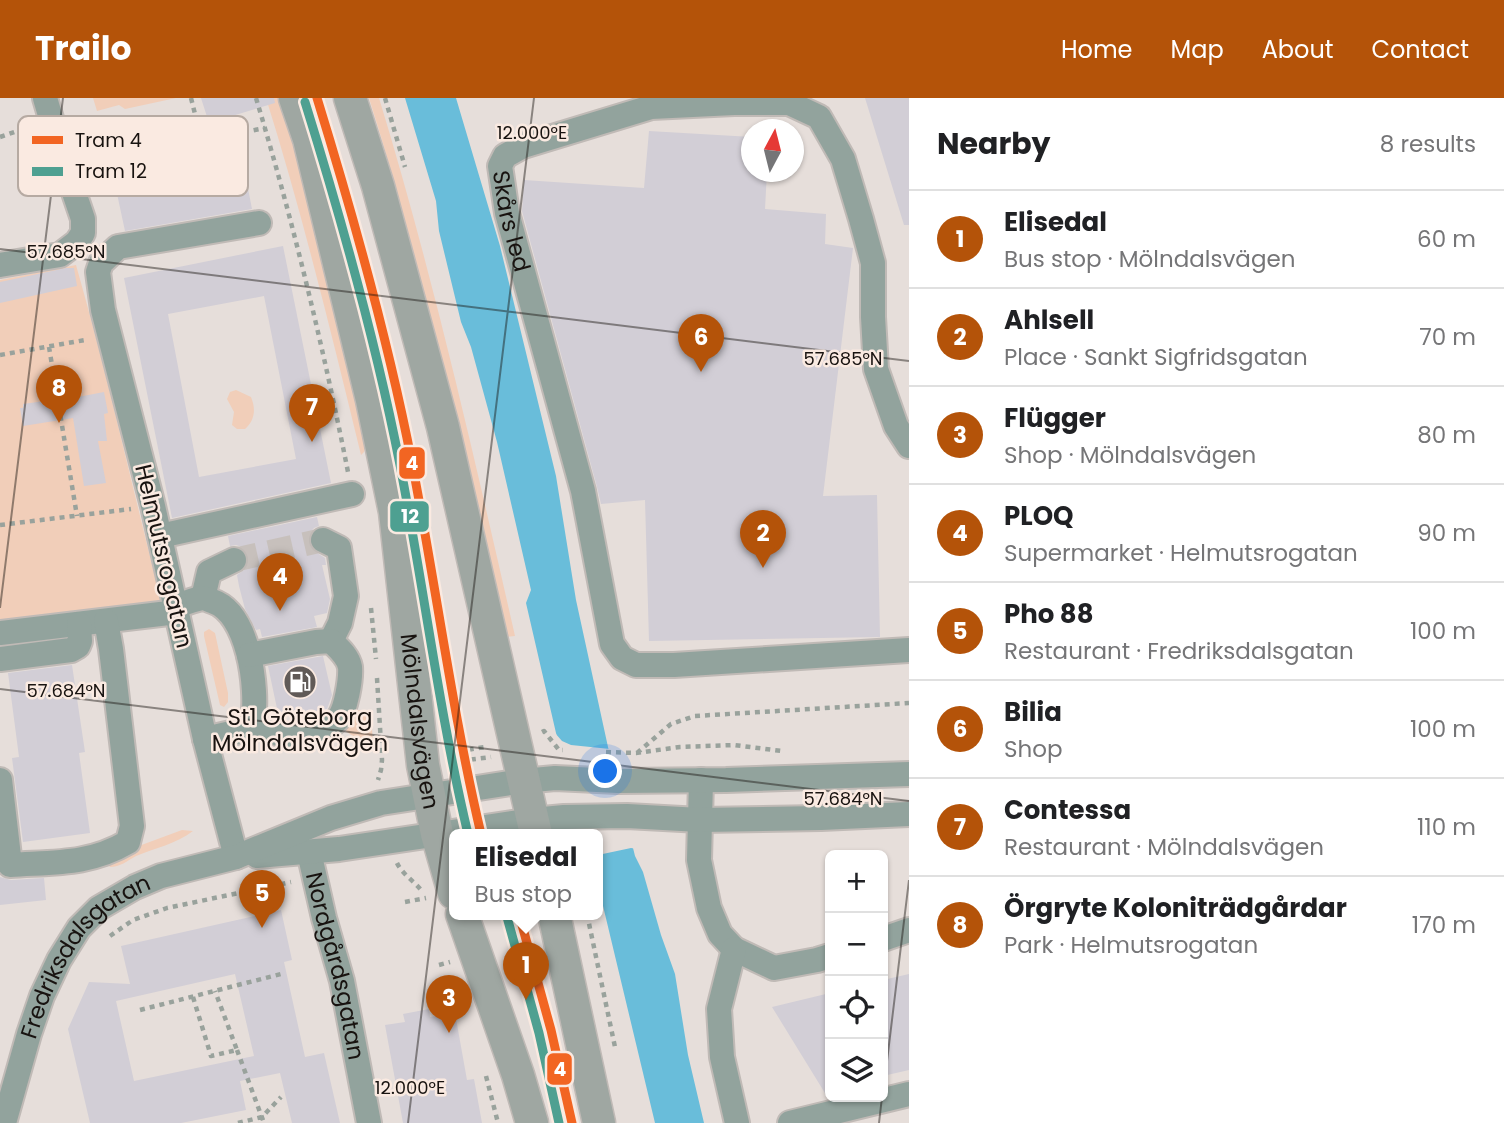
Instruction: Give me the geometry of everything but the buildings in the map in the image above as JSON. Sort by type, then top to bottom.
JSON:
[{"type":"main road","name":"Mölndalsvägen","points":[[295,98],[309,139],[372,400],[395,512],[423,765],[437,834],[436,899]]},
{"type":"main road","points":[[350,98],[378,186],[443,427],[534,827]]},
{"type":"main road","points":[[464,920],[519,1075],[532,1123]]},
{"type":"main road","points":[[555,920],[599,1123]]},
{"type":"street","points":[[44,98],[50,116]]},
{"type":"street","name":"Skårs led","points":[[909,446],[896,426],[876,369],[873,263],[844,159],[820,117],[789,103],[652,107],[523,146],[505,156],[500,166],[507,213],[583,492],[612,644],[622,658],[636,665],[674,665],[909,650]]},
{"type":"street","points":[[0,265],[60,255],[77,242],[83,233],[83,219],[75,196]]},
{"type":"street","name":"Helmutsrogatan","points":[[236,857],[205,739],[160,536],[103,310],[99,272],[101,262],[118,247],[259,223]]},
{"type":"street","points":[[160,536],[352,494]]},
{"type":"street","points":[[323,540],[339,548],[346,596],[340,623],[331,641]]},
{"type":"street","points":[[203,598],[209,572],[234,560]]},
{"type":"street","points":[[0,633],[106,621],[176,609],[203,598],[220,604],[231,613],[248,648],[256,705],[253,721],[240,731],[205,739]]},
{"type":"street","points":[[0,780],[10,865],[80,861],[111,852],[128,842],[132,826],[106,621]]},
{"type":"street","points":[[0,659],[71,650],[78,646],[80,641],[79,624]]},
{"type":"street","points":[[249,655],[331,641],[350,665],[345,707],[339,719],[329,726],[310,736],[288,737],[253,721]]},
{"type":"street","name":"Fredriksdalsgatan","points":[[4,1123],[29,1034],[42,996],[59,960],[79,929],[99,908],[135,887],[161,876],[236,857],[331,818],[381,803],[523,781],[555,778],[618,781],[795,779],[909,774]]},
{"type":"street","points":[[701,780],[699,860],[709,908],[720,934],[734,949],[774,968],[825,958]]},
{"type":"street","name":"Fredriksdalsgatan","points":[[506,829],[534,827],[575,817],[627,816],[700,820],[909,814]]},
{"type":"street","name":"Fredriksdalsgatan","points":[[236,857],[309,852],[449,833]]},
{"type":"street","name":"Nordgårdsgatan","points":[[309,852],[342,981],[369,1123]]},
{"type":"street","points":[[888,937],[909,930]]},
{"type":"street","points":[[734,949],[719,1009],[722,1057],[737,1123]]},
{"type":"street","points":[[790,1123],[909,1094]]},
{"type":"path","points":[[257,98],[303,273],[352,494]]},
{"type":"path","points":[[0,355],[87,340]]},
{"type":"path","points":[[49,347],[77,516]]},
{"type":"path","points":[[0,525],[137,508]]},
{"type":"path","points":[[371,608],[376,660]]},
{"type":"path","points":[[377,674],[382,760],[377,785],[381,803]]},
{"type":"path","points":[[636,753],[671,724],[695,716],[909,703]]},
{"type":"path","points":[[423,765],[498,756],[516,749],[544,731],[559,750]]},
{"type":"path","points":[[611,753],[734,746],[793,752]]},
{"type":"path","points":[[389,842],[400,870],[436,899]]},
{"type":"path","points":[[392,868],[400,870]]},
{"type":"path","points":[[107,938],[133,920],[167,908],[315,877]]},
{"type":"path","points":[[405,902],[436,899]]},
{"type":"path","points":[[439,965],[451,961],[455,972]]},
{"type":"path","points":[[140,1010],[285,973]]},
{"type":"path","points":[[215,990],[263,1120]]},
{"type":"path","points":[[193,997],[211,1056],[237,1050]]},
{"type":"path","points":[[483,1068],[498,1123]]},
{"type":"path","points":[[238,1123],[263,1120],[281,1097]]},
{"type":"shaded area","points":[[93,98],[176,98],[125,109],[119,105],[97,111]]},
{"type":"shaded area","points":[[266,98],[284,98],[359,409],[365,448],[361,455],[305,231]]},
{"type":"shaded area","points":[[369,98],[379,98],[417,231],[515,636],[505,637],[426,299]]},
{"type":"shaded area","points":[[76,265],[162,604],[0,625],[0,280]]},
{"type":"shaded area","points":[[236,390],[251,397],[253,401],[253,418],[245,429],[237,429],[232,425],[234,412],[227,399],[230,392]]},
{"type":"shaded area","points":[[209,629],[215,633],[228,693],[228,702],[224,707],[220,705],[204,636],[204,632]]},
{"type":"shaded area","points":[[358,710],[368,715],[370,720],[372,749],[344,730],[355,719]]},
{"type":"shaded area","points":[[182,830],[193,831],[120,865],[110,867],[108,864],[128,850]]},
{"type":"water","points":[[405,98],[456,98],[500,246],[556,476],[576,600],[608,747],[635,856],[643,872],[675,974],[688,1055],[704,1123],[655,1123],[603,906],[603,829],[583,829],[556,733],[526,603],[531,590],[497,442],[471,347],[461,322],[439,231],[436,201]]},
{"type":"pier","points":[[555,733],[562,741],[571,745],[610,749],[637,849],[603,854],[603,829],[580,829]]},
{"type":"tunnel","points":[[234,560],[323,540]]},
{"type":"tram line","name":"4","points":[[317,98],[369,279],[403,417],[461,741],[480,829]]},
{"type":"tram line","name":"12","points":[[305,102],[357,282],[391,419],[467,829]]},
{"type":"tram line","name":"12","points":[[508,920],[539,1033],[559,1123]]},
{"type":"tram line","name":"4","points":[[521,920],[551,1030],[572,1123]]},
{"type":"place","name":"Bilia","points":[[701,372]]},
{"type":"place","name":"Örgryte Koloniträdgårdar","points":[[59,423]]},
{"type":"place","name":"Contessa","points":[[312,442]]},
{"type":"place","name":"Ahlsell","points":[[763,568]]},
{"type":"place","name":"PLOQ","points":[[280,611]]},
{"type":"place","name":"St1 Göteborg Mölndalsvägen","points":[[300,682]]},
{"type":"place","name":"Pho 88","points":[[262,928]]},
{"type":"place","name":"Elisedal","points":[[526,1000]]},
{"type":"place","name":"Flügger","points":[[449,1033]]}]
